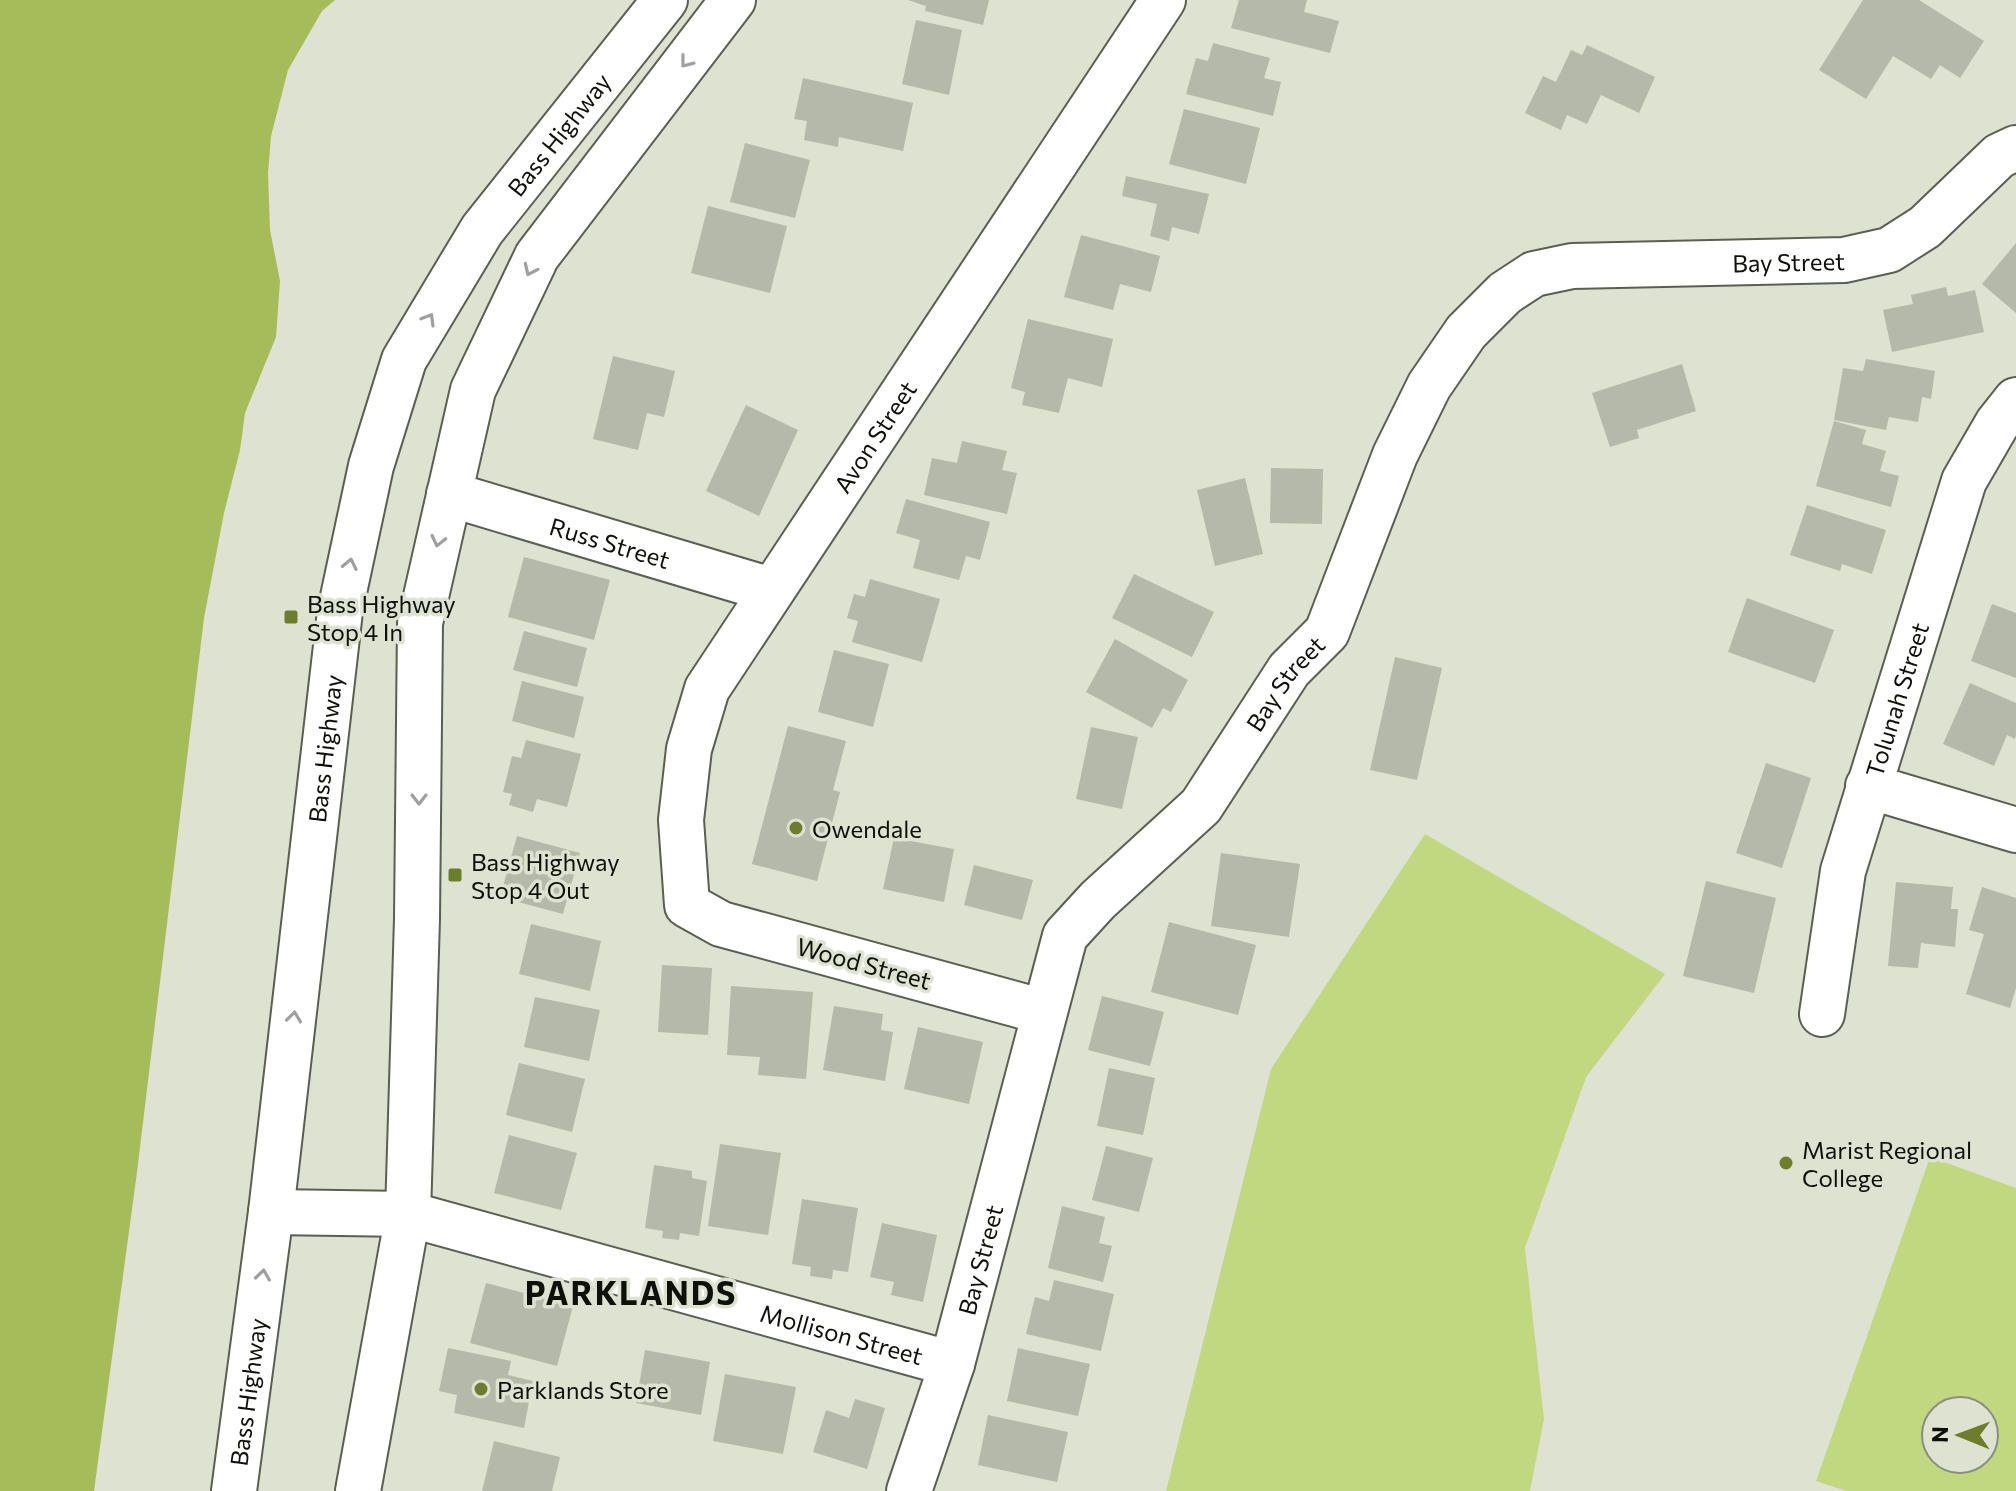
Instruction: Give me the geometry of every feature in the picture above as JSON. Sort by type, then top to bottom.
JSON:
[{"type":"main road","name":"Bass Highway","points":[[234,1491],[271,1212],[340,611],[371,466],[404,360],[482,230],[665,0]]},
{"type":"main road","points":[[358,1491],[408,1214],[418,881],[420,623],[473,390],[537,256],[733,0]]},
{"type":"main road","name":"Avon Street","points":[[687,905],[681,820],[689,749],[707,689],[1163,0]]},
{"type":"main road","name":"Bay Street","points":[[909,1491],[952,1364],[1065,936],[1098,900],[1201,806],[1289,670],[1327,632],[1395,455],[1429,386],[1466,332],[1505,293],[1534,274],[1572,266],[1844,260],[1889,250],[1925,227],[1999,156],[2016,148]]},
{"type":"main road","name":"Tolunah Street","points":[[1822,1014],[1843,871],[1964,481],[1997,424],[2016,400]]},
{"type":"main road","name":"Russ Street","points":[[449,494],[771,590]]},
{"type":"main road","points":[[1868,786],[2016,830]]},
{"type":"main road","name":"Wood Street","points":[[687,905],[721,924],[1044,1012]]},
{"type":"main road","name":"Mollison Street","points":[[271,1212],[408,1214],[952,1364]]},
{"type":"shaded area","points":[[0,0],[335,0],[322,11],[288,70],[271,136],[268,173],[270,230],[280,281],[276,337],[245,413],[204,618],[137,1172],[94,1491],[0,1491]]},
{"type":"shaded area","points":[[1425,834],[1665,974],[1586,1077],[1525,1248],[1544,1419],[1530,1491],[1166,1491],[1271,1069]]},
{"type":"shaded area","points":[[1930,1157],[2016,1188],[2016,1491],[1846,1491],[1816,1481]]},
{"type":"building","points":[[908,0],[989,0],[983,25],[925,11],[926,6]]},
{"type":"building","points":[[1239,0],[1307,0],[1304,12],[1339,21],[1330,53],[1231,28]]},
{"type":"building","points":[[1863,0],[1919,0],[1984,41],[1960,78],[1940,65],[1931,79],[1893,56],[1866,99],[1819,70]]},
{"type":"building","points":[[916,20],[962,30],[949,95],[902,84]]},
{"type":"building","points":[[1213,43],[1270,58],[1264,78],[1281,82],[1273,116],[1186,94],[1196,58],[1208,61]]},
{"type":"building","points":[[1587,45],[1655,77],[1639,113],[1601,95],[1587,124],[1567,115],[1561,130],[1525,113],[1543,76],[1556,82],[1571,50],[1582,55]]},
{"type":"building","points":[[803,78],[913,103],[903,151],[839,137],[838,147],[804,140],[807,121],[794,119]]},
{"type":"building","points":[[1184,109],[1260,128],[1246,184],[1169,164]]},
{"type":"building","points":[[745,143],[810,160],[795,218],[730,202]]},
{"type":"building","points":[[1126,176],[1209,194],[1199,234],[1172,227],[1169,241],[1150,236],[1157,204],[1122,196]]},
{"type":"building","points":[[708,206],[787,226],[770,293],[691,273]]},
{"type":"building","points":[[1081,235],[1160,256],[1151,292],[1120,284],[1113,310],[1064,297]]},
{"type":"building","points":[[2016,243],[2016,313],[1982,284]]},
{"type":"building","points":[[1946,287],[1948,296],[1975,290],[1984,332],[1892,352],[1883,310],[1913,304],[1911,295]]},
{"type":"building","points":[[1028,319],[1113,339],[1102,387],[1068,378],[1059,413],[1022,405],[1025,392],[1011,388]]},
{"type":"building","points":[[613,356],[675,371],[664,417],[647,413],[638,450],[593,439]]},
{"type":"building","points":[[1866,359],[1935,371],[1931,399],[1922,397],[1918,422],[1889,417],[1886,430],[1834,420],[1843,368],[1863,371]]},
{"type":"building","points":[[1682,364],[1696,411],[1637,430],[1639,438],[1610,447],[1592,393]]},
{"type":"building","points":[[746,405],[798,430],[759,516],[706,491]]},
{"type":"building","points":[[1834,421],[1866,430],[1862,444],[1886,451],[1880,471],[1899,476],[1891,507],[1816,486]]},
{"type":"building","points":[[962,441],[1007,451],[1002,470],[1017,473],[1007,514],[924,495],[932,458],[957,463]]},
{"type":"building","points":[[1271,468],[1323,469],[1322,524],[1270,523]]},
{"type":"building","points":[[1245,478],[1263,554],[1215,566],[1197,490]]},
{"type":"building","points":[[906,499],[990,522],[980,560],[966,556],[959,580],[913,568],[920,540],[896,533]]},
{"type":"building","points":[[1807,505],[1886,530],[1872,574],[1842,564],[1840,571],[1790,555]]},
{"type":"building","points":[[524,557],[610,580],[594,640],[508,617]]},
{"type":"building","points":[[1134,574],[1214,612],[1192,657],[1112,618]]},
{"type":"building","points":[[870,579],[940,599],[922,662],[852,642],[858,621],[847,618],[854,594],[865,597]]},
{"type":"building","points":[[1747,598],[1834,630],[1815,683],[1728,652]]},
{"type":"building","points":[[1992,604],[2016,613],[2016,678],[1971,661]]},
{"type":"building","points":[[524,631],[587,648],[577,687],[513,670]]},
{"type":"building","points":[[1115,639],[1188,680],[1171,712],[1163,708],[1152,728],[1086,692]]},
{"type":"building","points":[[834,650],[889,664],[873,727],[818,712]]},
{"type":"building","points":[[1395,657],[1442,668],[1417,780],[1370,770]]},
{"type":"building","points":[[522,681],[584,697],[574,738],[512,721]]},
{"type":"building","points":[[1970,683],[2016,703],[2015,739],[2007,735],[1994,766],[1943,744]]},
{"type":"building","name":"Owendale","points":[[788,726],[846,741],[833,790],[840,792],[817,881],[752,864]]},
{"type":"building","points":[[1091,727],[1138,737],[1122,809],[1076,799]]},
{"type":"building","points":[[526,740],[581,754],[567,807],[537,799],[533,812],[509,805],[512,794],[503,792],[512,756],[521,758]]},
{"type":"building","points":[[1766,763],[1811,778],[1782,868],[1736,853]]},
{"type":"building","points":[[517,836],[580,853],[563,914],[500,897]]},
{"type":"building","points":[[894,838],[954,849],[944,902],[883,889]]},
{"type":"building","points":[[1221,853],[1300,864],[1289,937],[1211,926]]},
{"type":"building","points":[[974,865],[1033,880],[1022,920],[964,905]]},
{"type":"building","points":[[1706,881],[1776,898],[1754,993],[1683,976]]},
{"type":"building","points":[[1896,882],[1953,887],[1951,909],[1958,909],[1955,947],[1921,943],[1918,968],[1888,966]]},
{"type":"building","points":[[1982,887],[2016,898],[2016,988],[2010,1008],[1966,994],[1984,934],[1969,930]]},
{"type":"building","points":[[1169,922],[1256,945],[1238,1015],[1151,992]]},
{"type":"building","points":[[531,924],[601,941],[590,991],[519,974]]},
{"type":"building","points":[[662,965],[712,968],[708,1035],[658,1032]]},
{"type":"building","points":[[731,986],[813,992],[806,1079],[758,1075],[760,1057],[727,1055]]},
{"type":"building","points":[[1102,996],[1164,1012],[1150,1066],[1088,1050]]},
{"type":"building","points":[[535,997],[600,1010],[589,1061],[524,1047]]},
{"type":"building","points":[[834,1006],[883,1014],[881,1030],[893,1032],[885,1081],[823,1070]]},
{"type":"building","points":[[918,1027],[983,1042],[969,1104],[904,1089]]},
{"type":"building","points":[[519,1063],[585,1079],[572,1132],[506,1115]]},
{"type":"building","points":[[1109,1068],[1155,1078],[1143,1135],[1097,1126]]},
{"type":"building","points":[[509,1135],[577,1153],[561,1210],[494,1193]]},
{"type":"building","points":[[720,1144],[781,1153],[768,1235],[708,1226]]},
{"type":"building","points":[[1106,1146],[1153,1158],[1139,1212],[1092,1200]]},
{"type":"building","points":[[654,1165],[692,1171],[692,1178],[707,1181],[699,1236],[680,1233],[679,1240],[662,1238],[663,1231],[645,1228]]},
{"type":"building","points":[[802,1199],[858,1208],[848,1272],[833,1270],[832,1279],[810,1276],[811,1267],[792,1264]]},
{"type":"building","points":[[1062,1206],[1105,1217],[1099,1243],[1112,1246],[1103,1282],[1048,1268]]},
{"type":"building","points":[[882,1223],[937,1235],[923,1302],[891,1295],[894,1282],[870,1277]]},
{"type":"building","points":[[1054,1280],[1114,1294],[1101,1351],[1026,1334],[1035,1297],[1049,1301]]},
{"type":"building","points":[[486,1283],[573,1306],[557,1366],[470,1343]]},
{"type":"building","points":[[448,1348],[511,1361],[508,1375],[533,1381],[524,1428],[454,1413],[457,1395],[439,1391]]},
{"type":"building","points":[[1018,1348],[1090,1364],[1078,1416],[1007,1401]]},
{"type":"building","points":[[645,1350],[710,1362],[701,1415],[636,1403]]},
{"type":"building","points":[[725,1374],[796,1387],[783,1454],[713,1441]]},
{"type":"building","points":[[855,1399],[885,1408],[867,1469],[813,1452],[826,1410],[849,1418]]},
{"type":"building","points":[[988,1415],[1068,1432],[1057,1482],[978,1465]]},
{"type":"building","points":[[494,1441],[560,1457],[552,1491],[482,1491]]},
{"type":"place","name":"Bass Highway Stop 4 In","points":[[291,617]]},
{"type":"place","name":"Owendale","points":[[796,828]]},
{"type":"place","name":"Bass Highway Stop 4 Out","points":[[455,875]]},
{"type":"place","name":"Marist Regional College","points":[[1786,1163]]},
{"type":"place","name":"Parklands Store","points":[[481,1389]]},
{"type":"district","name":"PARKLANDS","points":[[631,1292]]}]
